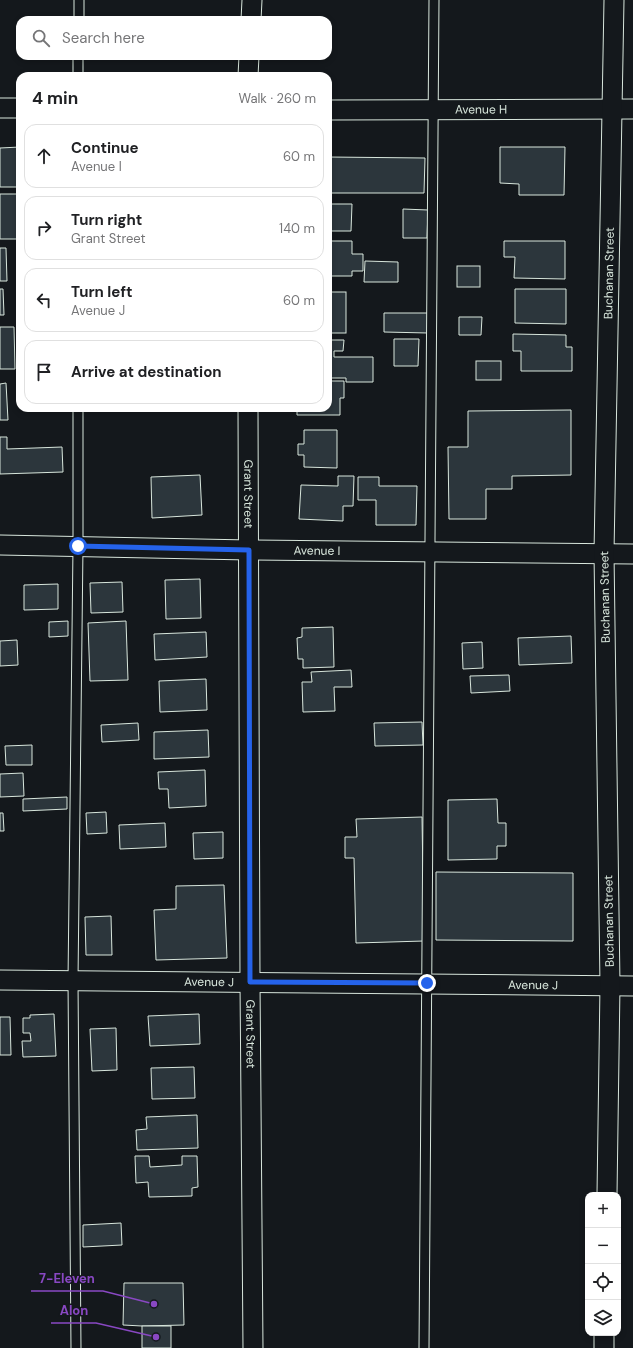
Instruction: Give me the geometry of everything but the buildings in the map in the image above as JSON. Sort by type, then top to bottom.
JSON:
[{"type":"street","points":[[251,16],[252,0]]},
{"type":"street","name":"Buchanan Street","points":[[607,1192],[610,985],[604,553],[614,0]]},
{"type":"street","points":[[248,72],[249,60]]},
{"type":"street","points":[[0,108],[16,108]]},
{"type":"street","name":"Avenue H","points":[[332,110],[633,109]]},
{"type":"street","name":"Grant Street","points":[[248,412],[252,1348]]},
{"type":"street","name":"Avenue I","points":[[0,545],[249,550],[633,554]]},
{"type":"street","name":"Avenue J","points":[[0,980],[633,986]]},
{"type":"street","points":[[604,1336],[604,1348]]},
{"type":"lane","points":[[79,0],[79,16]]},
{"type":"lane","points":[[424,1348],[434,0]]},
{"type":"lane","points":[[78,60],[78,72]]},
{"type":"lane","points":[[76,1348],[73,980],[78,412]]},
{"type":"place","name":"7-Eleven","points":[[154,1304]]},
{"type":"place","name":"Alon","points":[[156,1337]]},
{"type":"route","points":[[78,546],[249,550],[250,982],[427,983]]}]
